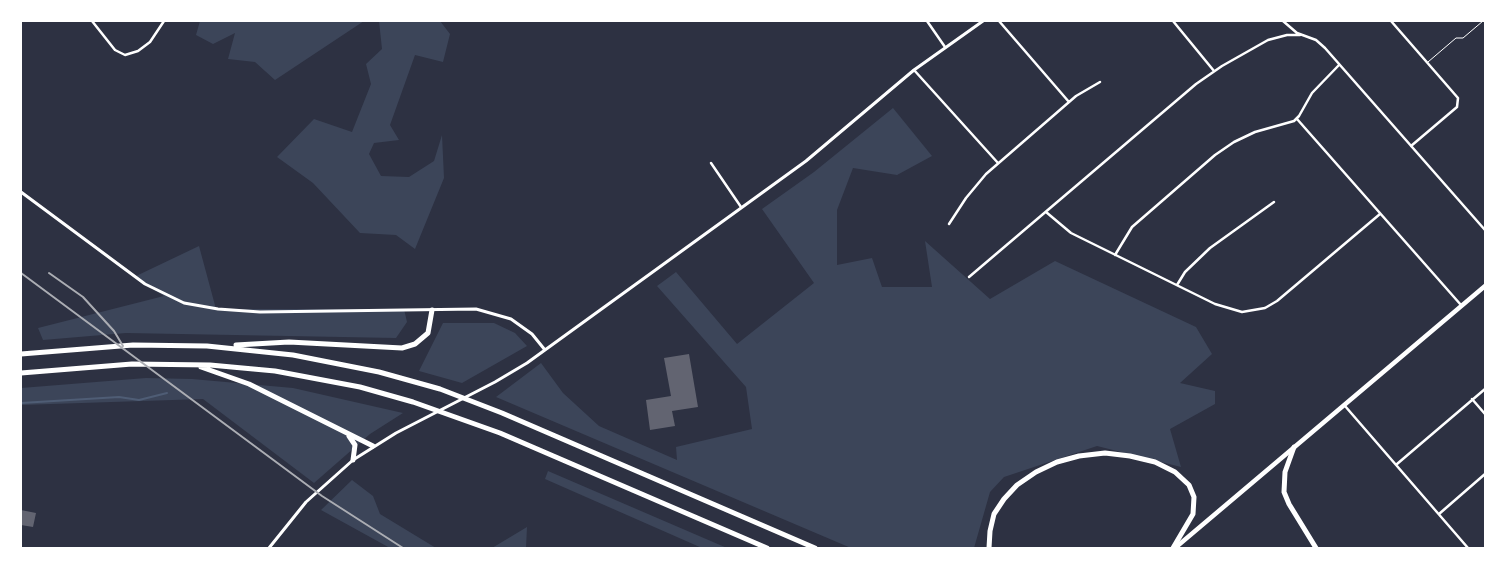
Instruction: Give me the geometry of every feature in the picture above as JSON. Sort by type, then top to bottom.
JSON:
[{"type":"highway","points":[[21,354],[133,345],[216,346],[289,342],[402,348],[415,344],[428,333],[432,310]]},
{"type":"highway","points":[[216,346],[336,362],[440,389],[502,413],[815,548]]},
{"type":"highway","points":[[21,373],[132,364],[195,364],[296,374],[360,387],[413,402],[500,433],[767,548]]},
{"type":"highway","points":[[195,364],[249,384],[373,446]]},
{"type":"highway","points":[[343,431],[354,441],[353,460]]},
{"type":"highway","points":[[1294,447],[1285,472],[1284,492],[1289,504],[1316,548]]},
{"type":"highway","points":[[989,548],[994,514],[1017,485],[1036,472],[1057,462],[1079,456],[1105,453],[1148,460],[1170,469],[1185,480],[1192,491],[1194,508],[1191,520],[1174,548]]},
{"type":"main road","points":[[1174,548],[1485,286]]},
{"type":"street","points":[[92,21],[115,50],[126,55],[138,51],[150,42],[164,21]]},
{"type":"street","points":[[928,21],[945,47]]},
{"type":"street","points":[[269,548],[306,502],[353,460],[373,446],[481,389],[544,350],[821,150],[914,70],[983,21]]},
{"type":"street","points":[[999,21],[1069,102]]},
{"type":"street","points":[[1173,21],[1214,71]]},
{"type":"street","points":[[1283,21],[1300,35]]},
{"type":"street","points":[[1391,21],[1455,94],[1458,103],[1410,146]]},
{"type":"street","points":[[969,277],[1184,93],[1214,71],[1268,40],[1287,35],[1300,35],[1316,40],[1485,230]]},
{"type":"street","points":[[1115,255],[1132,227],[1215,155],[1248,135],[1268,128],[1289,124],[1296,119],[1312,93],[1339,65]]},
{"type":"street","points":[[914,70],[998,163]]},
{"type":"street","points":[[949,224],[972,190],[998,163],[1069,102],[1100,82]]},
{"type":"street","points":[[1296,119],[1461,305]]},
{"type":"street","points":[[711,163],[741,207]]},
{"type":"street","points":[[21,192],[145,284],[184,303],[218,309],[253,312],[476,309],[499,314],[526,330],[544,350]]},
{"type":"street","points":[[1176,286],[1185,272],[1210,248],[1274,202]]},
{"type":"street","points":[[1046,212],[1071,233],[1176,286],[1228,310],[1242,312],[1265,308],[1277,301],[1380,214]]},
{"type":"street","points":[[1397,465],[1485,389]]},
{"type":"street","points":[[1472,399],[1485,414]]},
{"type":"street","points":[[1344,405],[1468,548]]},
{"type":"street","points":[[1439,514],[1485,474]]},
{"type":"lane","points":[[1428,62],[1456,38],[1463,38],[1483,21]]},
{"type":"shaded area","points":[[200,21],[364,21],[275,80],[255,62],[228,59],[235,33],[213,44],[196,35]]},
{"type":"shaded area","points":[[379,21],[440,21],[450,34],[443,62],[415,55],[390,125],[399,140],[374,143],[369,154],[381,176],[409,177],[434,161],[442,135],[444,178],[415,249],[396,235],[360,233],[313,183],[277,157],[314,119],[352,132],[371,84],[366,64],[382,49]]},
{"type":"shaded area","points":[[893,108],[932,156],[897,175],[853,168],[837,210],[837,265],[872,258],[882,287],[932,287],[925,241],[990,299],[1055,261],[1196,327],[1212,354],[1180,383],[1215,391],[1215,404],[1170,429],[1181,467],[1097,446],[1004,477],[990,492],[974,548],[851,548],[496,397],[541,363],[563,393],[599,426],[677,460],[676,447],[752,429],[746,387],[657,286],[676,272],[737,344],[814,283],[762,209],[814,172]]},
{"type":"shaded area","points":[[199,246],[216,309],[404,309],[407,322],[396,338],[126,333],[43,340],[38,328],[164,296],[134,277]]},
{"type":"shaded area","points":[[443,323],[494,323],[515,333],[527,346],[462,383],[419,371]]},
{"type":"shaded area","points":[[146,378],[192,379],[293,388],[403,413],[370,434],[314,483],[203,399],[21,405],[21,388]]},
{"type":"shaded area","points":[[548,471],[727,548],[702,548],[545,479]]},
{"type":"shaded area","points":[[352,480],[373,496],[380,514],[436,548],[390,548],[321,510]]},
{"type":"shaded area","points":[[527,527],[526,548],[492,548]]},
{"type":"building","points":[[689,354],[698,407],[672,411],[675,426],[650,430],[646,400],[671,396],[664,358]]},
{"type":"building","points":[[21,510],[36,513],[33,527],[21,525]]},
{"type":"waterway","points":[[21,403],[119,397],[139,400],[167,393]]},
{"type":"railway","points":[[21,273],[322,496],[403,548]]},
{"type":"railway","points":[[49,273],[83,297],[114,331],[123,346]]}]
